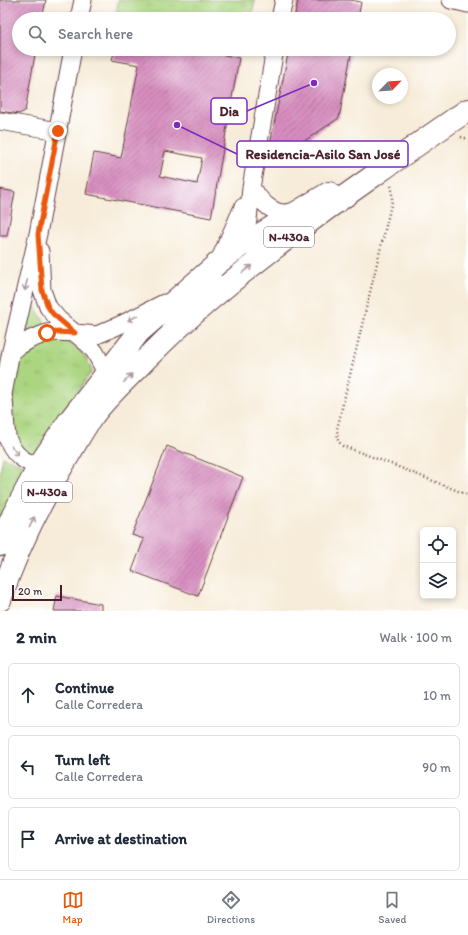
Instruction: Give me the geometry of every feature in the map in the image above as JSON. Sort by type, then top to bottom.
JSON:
[{"type":"main road","name":"N-430a","points":[[0,600],[10,570],[35,515],[88,414],[115,390],[165,340],[226,286],[291,235],[419,142],[468,110]]},
{"type":"main road","name":"N-430a","points":[[0,545],[40,464],[69,421],[139,332],[239,246],[296,211],[419,142]]},
{"type":"street","points":[[80,12],[83,0]]},
{"type":"street","points":[[281,12],[284,0]]},
{"type":"street","points":[[451,0],[468,4]]},
{"type":"street","points":[[0,411],[3,387],[38,234],[72,56]]},
{"type":"street","points":[[165,340],[182,310],[230,265],[244,235],[248,220],[251,188],[274,56]]},
{"type":"street","points":[[0,121],[58,131]]},
{"type":"street","points":[[251,188],[260,200],[273,210],[283,213],[296,211]]},
{"type":"street","points":[[218,263],[251,188]]},
{"type":"street","points":[[3,387],[8,438],[20,457],[28,463],[40,464],[54,458],[88,414],[106,374],[104,367],[95,352],[58,319],[48,307],[42,290],[38,234]]},
{"type":"street","points":[[11,351],[31,339],[47,333],[55,332],[97,335],[181,295]]},
{"type":"street","points":[[10,570],[4,555],[14,527],[14,515]]},
{"type":"path","points":[[381,170],[392,189],[392,201],[337,429],[338,441],[343,446],[468,495]]},
{"type":"green space","points":[[118,0],[255,0],[252,12],[117,12]]},
{"type":"green space","points":[[32,302],[47,326],[24,336]]},
{"type":"green space","points":[[64,340],[81,352],[92,371],[32,457],[19,445],[15,434],[13,391],[15,371],[17,364],[24,354],[32,347],[48,342]]},
{"type":"green space","points":[[3,457],[28,467],[0,529],[0,472]]},
{"type":"building","points":[[0,0],[46,0],[43,12],[12,12],[12,56],[35,56],[25,111],[19,114],[0,111]]},
{"type":"building","points":[[298,0],[350,0],[361,2],[359,12],[295,12]]},
{"type":"building","points":[[113,56],[229,56],[239,58],[211,218],[86,194],[94,153],[121,158],[139,65],[112,60]],"holes":[[[165,151],[202,158],[197,184],[160,176]]]},
{"type":"building","points":[[288,56],[351,56],[339,118],[280,157],[268,155]]},
{"type":"building","points":[[0,189],[15,192],[7,236],[0,236]]},
{"type":"building","points":[[167,446],[243,477],[198,596],[132,571],[144,539],[132,535]]},
{"type":"building","points":[[57,596],[101,604],[101,611],[54,611]]},
{"type":"place","name":"Dia","points":[[314,83]]},
{"type":"place","name":"Residencia-Asilo San José","points":[[177,125]]},
{"type":"route","points":[[47,333],[75,333],[53,314],[48,307],[42,290],[38,234],[58,131]]}]
